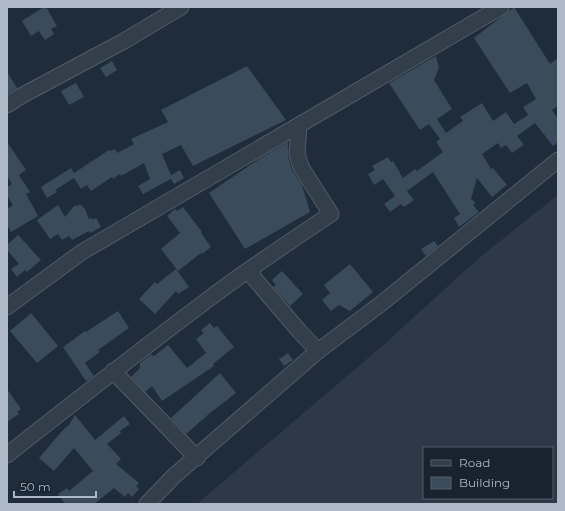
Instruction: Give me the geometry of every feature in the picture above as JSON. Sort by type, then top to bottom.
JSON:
[{"type":"street","points":[[7,105],[124,41],[181,7]]},
{"type":"street","points":[[7,307],[82,252],[501,7]]},
{"type":"street","points":[[7,455],[113,371],[248,271],[331,214],[301,167],[297,154],[299,125]]},
{"type":"street","points":[[147,504],[174,476],[197,458],[318,351],[382,303],[558,160]]},
{"type":"street","points":[[248,271],[318,351]]},
{"type":"street","points":[[113,371],[197,458]]},
{"type":"shaded area","points":[[558,195],[558,504],[197,504],[382,346],[479,258]]},
{"type":"building","points":[[46,7],[57,26],[51,29],[54,34],[45,40],[39,31],[31,36],[22,21]]},
{"type":"building","points":[[514,7],[550,64],[558,58],[558,106],[552,110],[558,119],[558,142],[553,146],[535,123],[517,136],[524,145],[512,153],[506,145],[501,148],[498,143],[482,154],[491,169],[493,168],[507,185],[492,197],[477,178],[471,199],[476,203],[473,205],[479,212],[459,227],[454,218],[460,214],[433,172],[407,191],[414,200],[404,207],[401,204],[390,212],[384,204],[395,196],[383,179],[374,185],[368,174],[375,170],[372,166],[388,157],[391,162],[393,161],[403,178],[415,169],[417,171],[443,152],[436,142],[440,139],[429,124],[420,130],[389,83],[436,56],[439,68],[434,80],[452,109],[437,119],[446,133],[463,121],[460,117],[482,103],[493,121],[506,112],[514,124],[528,115],[523,107],[536,99],[527,83],[510,93],[474,38]]},
{"type":"building","points":[[112,61],[117,70],[106,77],[100,68]]},
{"type":"building","points":[[247,66],[286,120],[193,166],[181,145],[162,154],[171,175],[180,170],[184,178],[174,184],[171,179],[143,194],[138,186],[150,179],[144,163],[121,176],[120,174],[113,179],[112,177],[91,191],[87,185],[81,189],[74,178],[55,190],[57,192],[47,198],[41,187],[71,168],[74,173],[109,150],[111,151],[115,149],[117,153],[134,144],[131,139],[168,122],[161,110]]},
{"type":"building","points":[[7,72],[17,88],[7,94]]},
{"type":"building","points":[[76,83],[84,97],[69,105],[61,91]]},
{"type":"building","points":[[7,142],[26,170],[19,175],[30,192],[26,194],[38,216],[11,232],[7,225],[7,209],[13,205],[7,196],[7,187],[12,184],[7,176]]},
{"type":"building","points":[[288,142],[288,156],[292,170],[302,185],[310,212],[245,249],[209,193],[259,159]]},
{"type":"building","points":[[58,205],[65,217],[74,206],[81,205],[85,209],[89,219],[92,218],[93,220],[96,218],[101,227],[90,233],[89,231],[72,240],[69,236],[62,240],[58,234],[50,239],[37,220]]},
{"type":"building","points":[[183,207],[202,232],[201,233],[211,247],[178,271],[161,249],[180,233],[167,216],[175,209],[177,211]]},
{"type":"building","points":[[18,235],[41,260],[27,272],[25,270],[17,277],[11,269],[19,264],[7,250],[7,245]]},
{"type":"building","points":[[434,241],[438,246],[426,256],[421,249]]},
{"type":"building","points":[[350,264],[373,292],[350,311],[339,305],[331,311],[322,300],[330,293],[324,285]]},
{"type":"building","points":[[176,269],[189,287],[178,294],[176,291],[155,314],[139,299],[155,282],[157,284]]},
{"type":"building","points":[[282,271],[303,294],[290,306],[273,287],[276,285],[272,280]]},
{"type":"building","points":[[118,311],[129,328],[98,350],[100,352],[85,363],[94,376],[86,381],[63,347],[85,331],[86,332]]},
{"type":"building","points":[[31,313],[58,346],[37,363],[10,331]]},
{"type":"building","points":[[210,323],[214,328],[217,326],[234,347],[213,364],[214,366],[162,401],[152,386],[145,392],[131,377],[140,368],[140,363],[151,354],[154,356],[168,345],[187,368],[206,353],[196,339],[204,333],[201,330]]},
{"type":"building","points":[[288,353],[293,360],[284,366],[279,359]]},
{"type":"building","points":[[220,373],[236,393],[186,434],[171,418]]},
{"type":"building","points":[[7,389],[21,409],[17,412],[19,414],[7,422]]},
{"type":"building","points":[[75,415],[95,440],[124,416],[130,424],[120,431],[121,433],[107,444],[121,459],[116,464],[139,483],[136,486],[139,489],[132,497],[128,493],[125,497],[114,488],[94,504],[65,504],[58,494],[67,488],[69,491],[93,471],[74,448],[54,471],[39,458],[69,425]]}]
